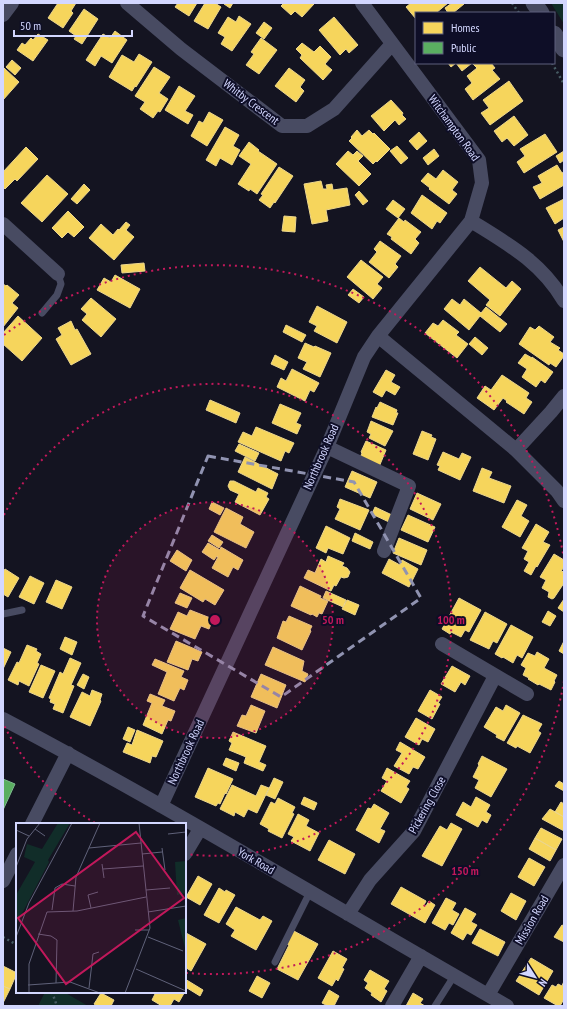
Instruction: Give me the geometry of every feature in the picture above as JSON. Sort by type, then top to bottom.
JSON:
[{"type":"street","points":[[3,15],[12,3]]},
{"type":"street","name":"Whitby Crescent","points":[[127,3],[181,50],[282,126],[307,126],[334,109],[392,44]]},
{"type":"street","name":"Witchampton Road","points":[[362,3],[480,160],[482,183],[471,221],[378,336]]},
{"type":"street","points":[[534,3],[539,12]]},
{"type":"street","points":[[555,36],[564,49]]},
{"type":"street","points":[[471,221],[516,249],[538,268],[559,292],[564,301]]},
{"type":"street","points":[[3,224],[58,274]]},
{"type":"street","points":[[378,336],[516,450],[557,491],[564,501]]},
{"type":"street","name":"Northbrook Road","points":[[161,806],[327,446],[364,357],[378,336]]},
{"type":"street","points":[[516,450],[564,396]]},
{"type":"street","points":[[327,446],[409,486],[384,551]]},
{"type":"street","points":[[442,644],[527,694]]},
{"type":"street","name":"Pickering Close","points":[[348,914],[370,880],[414,831],[495,676]]},
{"type":"street","name":"York Road","points":[[3,719],[68,753],[507,1006]]},
{"type":"street","points":[[33,823],[68,753]]},
{"type":"street","points":[[186,852],[200,829]]},
{"type":"street","points":[[3,882],[16,856]]},
{"type":"street","name":"Mission Road","points":[[488,996],[564,865]]},
{"type":"street","points":[[392,1006],[421,956]]},
{"type":"lane","points":[[42,313],[57,295],[61,284],[58,274]]},
{"type":"lane","points":[[3,614],[22,610]]},
{"type":"lane","points":[[275,962],[310,892]]},
{"type":"lane","points":[[435,1006],[454,976]]},
{"type":"path","points":[[512,3],[519,12]]},
{"type":"path","points":[[553,64],[564,84]]},
{"type":"path","points":[[3,937],[16,944]]},
{"type":"path","points":[[52,993],[57,1006]]},
{"type":"highlighted area","points":[[208,456],[354,482],[421,598],[281,697],[143,616]]},
{"type":"green space","points":[[551,3],[564,3],[564,24]]},
{"type":"green space","points":[[44,993],[66,993],[88,1006],[38,1006]]},
{"type":"building: Homes","points":[[58,3],[76,3],[71,11],[73,13],[63,28],[48,18]]},
{"type":"building: Homes","points":[[178,3],[197,3],[189,16],[175,7]]},
{"type":"building: Homes","points":[[205,3],[215,3],[221,7],[208,29],[194,21]]},
{"type":"building: Homes","points":[[233,3],[230,8],[224,4]]},
{"type":"building: Homes","points":[[284,3],[314,4],[302,17],[295,11],[291,15],[281,6]]},
{"type":"building: Homes","points":[[411,3],[448,3],[437,12],[415,12],[415,18],[406,7]]},
{"type":"building: Homes","points":[[452,3],[464,4],[454,12],[447,12],[445,8]]},
{"type":"building: Homes","points":[[84,9],[98,19],[82,44],[74,39],[76,36],[69,31]]},
{"type":"building: Homes","points":[[239,16],[251,24],[232,51],[221,44],[225,37],[218,33],[228,17],[236,22]]},
{"type":"building: Homes","points":[[334,17],[358,45],[349,53],[346,49],[340,55],[319,30]]},
{"type":"building: Homes","points":[[264,22],[272,28],[264,39],[256,33]]},
{"type":"building: Homes","points":[[115,31],[127,40],[112,63],[101,56],[95,66],[86,60],[103,34],[110,38]]},
{"type":"building: Homes","points":[[38,34],[48,40],[33,61],[17,50],[22,43],[25,45],[31,38],[33,40]]},
{"type":"building: Homes","points":[[261,38],[277,50],[259,74],[246,65],[254,54],[251,52]]},
{"type":"building: Homes","points":[[302,43],[314,52],[320,46],[331,57],[325,64],[332,70],[323,80],[300,58],[302,55],[296,49]]},
{"type":"building: Homes","points":[[139,54],[152,62],[132,91],[109,77],[122,55],[134,62]]},
{"type":"building: Homes","points":[[12,60],[21,68],[15,75],[6,67]]},
{"type":"building: Homes","points":[[457,64],[471,64],[462,71]]},
{"type":"building: Homes","points":[[473,64],[492,64],[495,68],[492,70],[500,79],[473,100],[465,89],[472,83],[467,76],[477,68]]},
{"type":"building: Homes","points":[[154,67],[170,77],[159,93],[168,99],[160,112],[158,111],[153,118],[140,109],[145,102],[135,96]]},
{"type":"building: Homes","points":[[3,68],[19,82],[3,100]]},
{"type":"building: Homes","points":[[289,68],[305,80],[300,87],[304,91],[296,102],[275,86]]},
{"type":"building: Homes","points":[[509,81],[523,101],[490,125],[481,113],[489,108],[483,100]]},
{"type":"building: Homes","points":[[179,86],[195,96],[185,111],[193,115],[188,124],[165,110]]},
{"type":"building: Homes","points":[[391,100],[403,113],[402,115],[406,119],[399,125],[395,120],[384,131],[371,116]]},
{"type":"building: Homes","points":[[209,112],[223,120],[207,146],[191,136],[199,121],[203,123]]},
{"type":"building: Homes","points":[[514,116],[528,135],[514,146],[507,138],[502,142],[494,131]]},
{"type":"building: Homes","points":[[225,127],[239,135],[233,146],[240,150],[232,165],[220,158],[216,166],[206,160]]},
{"type":"building: Homes","points":[[357,130],[362,136],[369,130],[390,149],[373,164],[349,141]]},
{"type":"building: Homes","points":[[419,132],[427,141],[417,150],[409,141]]},
{"type":"building: Homes","points":[[545,134],[557,152],[524,173],[517,162],[525,156],[520,149]]},
{"type":"building: Homes","points":[[249,142],[259,150],[258,151],[277,164],[257,194],[238,184],[251,164],[239,156]]},
{"type":"building: Homes","points":[[397,146],[408,158],[401,164],[390,151]]},
{"type":"building: Homes","points":[[26,147],[38,159],[17,181],[15,179],[5,189],[3,187],[3,172]]},
{"type":"building: Homes","points":[[434,149],[439,156],[428,165],[423,158]]},
{"type":"building: Homes","points":[[348,151],[353,155],[357,151],[363,156],[358,161],[371,174],[359,186],[336,164]]},
{"type":"building: Homes","points":[[564,151],[564,160],[560,163],[556,156]]},
{"type":"building: Homes","points":[[557,165],[562,173],[564,172],[564,185],[540,199],[533,187],[542,183],[538,176]]},
{"type":"building: Homes","points":[[279,167],[293,176],[270,208],[259,200],[263,195],[261,194]]},
{"type":"building: Homes","points":[[443,170],[458,182],[452,190],[457,194],[449,204],[421,181],[428,173],[436,179]]},
{"type":"building: Homes","points":[[47,175],[68,194],[42,222],[21,203]]},
{"type":"building: Homes","points":[[321,181],[323,189],[327,189],[326,185],[332,184],[333,190],[347,188],[350,205],[326,210],[328,221],[312,224],[304,184]]},
{"type":"building: Homes","points":[[84,184],[90,190],[77,204],[71,199]]},
{"type":"building: Homes","points":[[359,191],[368,201],[363,205],[355,195]]},
{"type":"building: Homes","points":[[422,195],[447,213],[440,223],[437,221],[432,229],[411,213]]},
{"type":"building: Homes","points":[[564,199],[564,218],[555,224],[546,208]]},
{"type":"building: Homes","points":[[393,200],[405,209],[398,218],[386,209]]},
{"type":"building: Homes","points":[[68,211],[84,227],[74,237],[68,232],[62,238],[52,228]]},
{"type":"building: Homes","points":[[284,216],[296,217],[295,232],[282,231]]},
{"type":"building: Homes","points":[[399,218],[404,222],[405,220],[421,232],[415,239],[419,243],[411,254],[391,239],[392,237],[387,234]]},
{"type":"building: Homes","points":[[126,222],[130,225],[126,230],[134,237],[114,260],[89,238],[101,224],[113,235]]},
{"type":"building: Homes","points":[[564,227],[564,242],[558,230]]},
{"type":"building: Homes","points":[[380,241],[401,256],[395,264],[398,267],[389,278],[369,262],[377,252],[374,249]]},
{"type":"building: Homes","points":[[361,260],[383,277],[377,284],[382,288],[373,299],[347,277]]},
{"type":"building: Homes","points":[[144,263],[145,271],[122,273],[121,265]]},
{"type":"building: Homes","points":[[480,267],[506,288],[512,281],[521,289],[500,316],[486,305],[490,300],[468,281]]},
{"type":"building: Homes","points":[[115,275],[140,289],[130,308],[97,290],[104,278],[111,282]]},
{"type":"building: Homes","points":[[3,284],[6,286],[7,285],[19,295],[12,303],[18,308],[3,327]]},
{"type":"building: Homes","points":[[353,289],[364,297],[359,303],[348,295]]},
{"type":"building: Homes","points":[[91,298],[116,319],[101,337],[82,320],[87,314],[81,309]]},
{"type":"building: Homes","points":[[452,299],[460,305],[464,299],[481,313],[486,307],[507,324],[500,332],[480,316],[469,330],[444,309]]},
{"type":"building: Homes","points":[[317,306],[347,322],[337,343],[314,331],[317,326],[309,322]]},
{"type":"building: Homes","points":[[18,316],[42,338],[22,361],[3,344],[3,333]]},
{"type":"building: Homes","points":[[443,320],[459,332],[456,335],[468,344],[457,358],[425,333],[433,323],[438,326]]},
{"type":"building: Homes","points":[[71,321],[75,330],[77,329],[91,354],[71,365],[56,339],[62,335],[58,328]]},
{"type":"building: Homes","points":[[286,325],[306,335],[302,342],[283,332]]},
{"type":"building: Homes","points":[[539,326],[554,337],[550,342],[560,348],[558,350],[564,354],[556,367],[550,363],[549,365],[519,344],[530,327],[535,330]]},
{"type":"building: Homes","points":[[475,337],[488,348],[482,355],[469,344]]},
{"type":"building: Homes","points":[[305,343],[331,353],[320,377],[303,369],[307,362],[298,358]]},
{"type":"building: Homes","points":[[525,354],[532,357],[553,372],[545,383],[541,380],[536,387],[522,377],[527,369],[518,363]]},
{"type":"building: Homes","points":[[275,355],[288,362],[284,370],[271,364]]},
{"type":"building: Homes","points":[[292,369],[319,383],[314,392],[310,390],[305,401],[277,387],[281,378],[286,381]]},
{"type":"building: Homes","points":[[386,370],[395,375],[391,382],[400,387],[395,395],[386,390],[382,397],[373,392]]},
{"type":"building: Homes","points":[[502,375],[529,393],[526,398],[532,402],[524,414],[506,402],[507,401],[503,398],[494,410],[477,398],[485,386],[491,390]]},
{"type":"building: Homes","points":[[210,400],[240,413],[236,423],[206,410]]},
{"type":"building: Homes","points":[[380,402],[397,410],[396,413],[398,413],[393,425],[372,417]]},
{"type":"building: Homes","points":[[280,404],[301,413],[296,423],[301,425],[297,434],[272,423]]},
{"type":"building: Homes","points":[[371,421],[393,431],[385,446],[369,438],[371,434],[367,432]]},
{"type":"building: Homes","points":[[256,427],[294,443],[289,453],[285,451],[281,461],[238,442],[243,432],[252,436]]},
{"type":"building: Homes","points":[[422,431],[432,435],[431,437],[436,439],[428,460],[413,454]]},
{"type":"building: Homes","points":[[366,441],[386,450],[379,467],[360,458]]},
{"type":"building: Homes","points":[[239,444],[259,453],[255,461],[235,451]]},
{"type":"building: Homes","points":[[443,452],[459,459],[462,453],[471,457],[460,480],[438,470],[440,466],[437,465]]},
{"type":"building: Homes","points":[[245,457],[278,474],[272,489],[238,472]]},
{"type":"building: Homes","points":[[482,468],[492,472],[489,478],[511,486],[504,503],[473,491]]},
{"type":"building: Homes","points":[[352,471],[377,482],[370,498],[345,487]]},
{"type":"building: Homes","points":[[230,481],[234,481],[256,492],[258,488],[268,493],[266,497],[269,499],[260,515],[235,502],[239,494],[230,490],[228,486]]},
{"type":"building: Homes","points":[[417,493],[441,504],[433,520],[410,509]]},
{"type":"building: Homes","points":[[340,499],[369,510],[360,530],[335,519],[340,509],[337,507]]},
{"type":"building: Homes","points":[[517,500],[527,505],[521,516],[529,521],[520,537],[502,527]]},
{"type":"building: Homes","points":[[212,502],[224,508],[220,515],[209,509]]},
{"type":"building: Homes","points":[[375,507],[392,515],[389,522],[372,514]]},
{"type":"building: Homes","points":[[226,508],[243,517],[240,524],[254,532],[246,548],[214,532]]},
{"type":"building: Homes","points":[[408,515],[435,527],[428,542],[401,530]]},
{"type":"building: Homes","points":[[536,524],[549,532],[543,542],[550,545],[531,575],[524,571],[529,562],[524,559],[528,551],[522,548]]},
{"type":"building: Homes","points":[[326,526],[350,538],[343,554],[328,548],[326,553],[316,548]]},
{"type":"building: Homes","points":[[355,533],[373,542],[370,549],[352,541]]},
{"type":"building: Homes","points":[[212,535],[223,542],[219,548],[208,541]]},
{"type":"building: Homes","points":[[399,538],[427,550],[421,565],[393,553]]},
{"type":"building: Homes","points":[[208,543],[220,550],[221,547],[243,560],[238,570],[233,567],[228,577],[212,568],[218,557],[217,556],[214,560],[202,552]]},
{"type":"building: Homes","points":[[177,550],[192,560],[186,571],[170,561]]},
{"type":"building: Homes","points":[[554,554],[564,560],[564,567],[561,571],[564,572],[564,583],[552,599],[548,597],[549,592],[542,588],[546,580],[540,577]]},
{"type":"building: Homes","points":[[328,556],[344,563],[342,566],[347,568],[350,572],[348,577],[341,577],[331,591],[304,578],[308,570],[315,573],[321,559],[326,562]]},
{"type":"building: Homes","points":[[389,559],[400,565],[402,560],[418,569],[409,587],[382,573]]},
{"type":"building: Homes","points":[[5,569],[19,578],[8,597],[3,594],[3,572]]},
{"type":"building: Homes","points":[[190,570],[224,590],[215,605],[205,599],[203,602],[180,588]]},
{"type":"building: Homes","points":[[30,576],[44,583],[34,604],[19,597]]},
{"type":"building: Homes","points":[[56,580],[72,587],[62,609],[46,602]]},
{"type":"building: Homes","points":[[300,586],[328,601],[322,614],[319,613],[317,617],[291,606]]},
{"type":"building: Homes","points":[[326,591],[346,600],[343,607],[323,598]]},
{"type":"building: Homes","points":[[180,593],[192,598],[187,608],[175,603]]},
{"type":"building: Homes","points":[[459,598],[481,610],[469,632],[465,630],[461,637],[451,632],[450,634],[442,629]]},
{"type":"building: Homes","points":[[564,599],[564,612],[558,608]]},
{"type":"building: Homes","points":[[347,600],[359,605],[355,615],[342,609]]},
{"type":"building: Homes","points":[[190,610],[213,619],[209,629],[201,626],[195,639],[170,629],[178,612],[187,616]]},
{"type":"building: Homes","points":[[548,611],[556,616],[550,626],[542,622]]},
{"type":"building: Homes","points":[[485,612],[507,624],[497,643],[493,641],[489,649],[470,640]]},
{"type":"building: Homes","points":[[289,616],[312,626],[302,650],[277,638],[283,621],[286,622]]},
{"type":"building: Homes","points":[[511,625],[533,637],[522,658],[517,655],[513,663],[495,654]]},
{"type":"building: Homes","points":[[65,637],[77,642],[72,655],[60,649]]},
{"type":"building: Homes","points":[[176,641],[202,652],[198,661],[192,659],[188,670],[167,662]]},
{"type":"building: Homes","points":[[564,641],[564,654],[559,651]]},
{"type":"building: Homes","points":[[27,645],[37,649],[36,651],[41,654],[37,663],[39,664],[29,686],[19,681],[18,685],[8,680],[17,662],[19,663]]},
{"type":"building: Homes","points":[[273,647],[304,661],[302,671],[308,674],[305,682],[265,665]]},
{"type":"building: Homes","points":[[3,648],[11,652],[3,669]]},
{"type":"building: Homes","points":[[537,652],[549,659],[544,668],[557,675],[551,690],[539,684],[538,685],[523,675],[526,668],[521,665],[528,653],[535,656]]},
{"type":"building: Homes","points":[[70,658],[81,663],[71,685],[74,686],[63,713],[53,709],[55,704],[50,702],[51,699],[49,698],[60,672],[63,674]]},
{"type":"building: Homes","points":[[155,659],[184,671],[181,677],[188,680],[184,690],[180,688],[174,701],[158,694],[167,672],[152,665]]},
{"type":"building: Homes","points":[[41,665],[55,671],[43,698],[29,692]]},
{"type":"building: Homes","points":[[452,666],[470,676],[465,685],[461,682],[455,692],[441,684]]},
{"type":"building: Homes","points":[[83,674],[89,677],[84,689],[77,685]]},
{"type":"building: Homes","points":[[261,674],[286,685],[277,708],[251,697]]},
{"type":"building: Homes","points":[[92,690],[102,694],[101,701],[90,726],[70,717],[82,692],[90,696]]},
{"type":"building: Homes","points":[[430,690],[442,697],[432,719],[418,711]]},
{"type":"building: Homes","points":[[150,694],[165,700],[162,706],[175,711],[171,721],[168,720],[162,734],[143,725],[152,703],[147,701]]},
{"type":"building: Homes","points":[[251,705],[265,711],[256,733],[237,726],[242,715],[246,716]]},
{"type":"building: Homes","points":[[506,705],[520,713],[504,741],[496,737],[497,735],[484,727],[496,707],[503,711]]},
{"type":"building: Homes","points":[[523,715],[542,724],[538,731],[541,733],[530,753],[517,746],[516,748],[507,743]]},
{"type":"building: Homes","points":[[416,718],[435,729],[428,742],[422,739],[419,745],[405,737]]},
{"type":"building: Homes","points":[[128,727],[135,730],[130,742],[123,739]]},
{"type":"building: Homes","points":[[137,730],[163,741],[156,757],[152,756],[150,763],[123,752],[127,743],[132,745]]},
{"type":"building: Homes","points":[[233,732],[266,746],[259,762],[266,765],[263,771],[244,763],[246,757],[229,750],[232,743],[229,741]]},
{"type":"building: Homes","points":[[400,742],[425,757],[418,769],[413,767],[409,774],[394,766],[402,753],[396,750]]},
{"type":"building: Homes","points":[[482,756],[507,769],[491,797],[475,788],[479,780],[473,777]]},
{"type":"building: Homes","points":[[226,758],[239,763],[236,771],[223,765]]},
{"type":"building: Homes","points":[[208,768],[233,779],[220,804],[218,803],[216,806],[195,797]]},
{"type":"building: Homes","points":[[387,768],[410,781],[406,787],[409,789],[401,803],[381,791],[387,781],[382,778]]},
{"type":"building: Homes","points":[[274,778],[283,782],[275,799],[266,795]]},
{"type":"building: Homes","points":[[559,781],[564,784],[564,791],[555,786]]},
{"type":"building: Homes","points":[[232,785],[256,796],[261,785],[269,788],[257,813],[248,809],[244,817],[235,812],[234,816],[220,809]]},
{"type":"building: Homes","points":[[304,797],[317,803],[314,810],[301,804]]},
{"type":"building: Homes","points":[[476,797],[490,805],[486,812],[491,815],[487,823],[482,820],[478,827],[456,815],[463,802],[471,807]]},
{"type":"building: Homes","points":[[278,798],[295,807],[292,813],[294,814],[282,838],[268,831],[269,829],[260,824],[271,802],[275,804]]},
{"type":"building: Homes","points":[[561,802],[564,804],[564,817],[555,812]]},
{"type":"building: Homes","points":[[374,804],[389,813],[380,829],[385,831],[379,843],[356,830],[368,808],[371,809]]},
{"type":"building: Homes","points":[[550,809],[564,817],[564,831],[542,819]]},
{"type":"building: Homes","points":[[298,814],[309,820],[306,826],[319,833],[310,851],[291,841],[294,837],[288,834]]},
{"type":"building: Homes","points":[[451,823],[462,829],[442,866],[422,856],[440,826],[447,830]]},
{"type":"building: Homes","points":[[541,828],[562,839],[556,850],[535,838]]},
{"type":"building: Homes","points":[[535,838],[556,850],[550,861],[529,849]]},
{"type":"building: Homes","points":[[329,840],[355,854],[345,874],[318,860]]},
{"type":"building: Homes","points":[[529,858],[545,867],[534,886],[518,877]]},
{"type":"building: Homes","points":[[198,876],[212,884],[200,905],[186,897]]},
{"type":"building: Homes","points":[[401,887],[426,901],[424,905],[426,906],[429,901],[435,905],[425,923],[391,904]]},
{"type":"building: Homes","points":[[219,888],[225,892],[226,890],[235,895],[219,923],[204,915]]},
{"type":"building: Homes","points":[[511,893],[526,901],[516,920],[501,911]]},
{"type":"building: Homes","points":[[446,898],[456,903],[452,910],[459,914],[453,925],[449,923],[445,930],[432,923]]},
{"type":"building: Homes","points":[[236,907],[260,920],[263,916],[272,921],[256,950],[231,936],[235,930],[226,924]]},
{"type":"building: Homes","points":[[465,908],[476,914],[471,922],[477,925],[471,935],[467,933],[463,940],[451,933]]},
{"type":"building: Homes","points":[[562,925],[564,926],[564,942],[554,937]]},
{"type":"building: Homes","points":[[480,929],[505,942],[498,956],[472,943]]},
{"type":"building: Homes","points":[[292,930],[318,944],[298,980],[277,969],[289,945],[285,943]]},
{"type":"building: Homes","points":[[186,933],[206,944],[191,971],[186,968]]},
{"type":"building: Homes","points":[[333,951],[347,959],[342,968],[344,969],[338,981],[336,979],[332,986],[318,978]]},
{"type":"building: Homes","points":[[531,958],[553,971],[539,995],[516,981]]},
{"type":"building: Homes","points":[[3,966],[16,972],[16,975],[10,989],[3,986]]},
{"type":"building: Homes","points":[[370,970],[389,981],[384,989],[387,991],[381,1002],[371,995],[372,993],[365,988],[368,983],[364,980]]},
{"type":"building: Homes","points":[[257,976],[270,983],[262,998],[249,991]]},
{"type":"building: Homes","points":[[186,980],[203,990],[200,996],[187,988],[186,990]]},
{"type":"building: Homes","points":[[564,981],[564,999],[560,1006],[544,998],[552,985],[556,987],[558,984],[562,986]]},
{"type":"building: Homes","points":[[3,986],[10,989],[3,1003]]},
{"type":"building: Homes","points":[[329,990],[339,996],[334,1006],[328,1006],[322,1003]]},
{"type":"building: Homes","points":[[101,993],[114,1000],[111,1006],[97,1006],[94,1004]]},
{"type":"building: Homes","points":[[156,993],[184,993],[179,1002],[174,999],[170,1006],[162,1006],[152,1000]]},
{"type":"building: Homes","points":[[413,993],[423,999],[420,1003],[425,1006],[406,1006]]},
{"type":"building: Public","points":[[3,779],[15,784],[3,810]]}]
